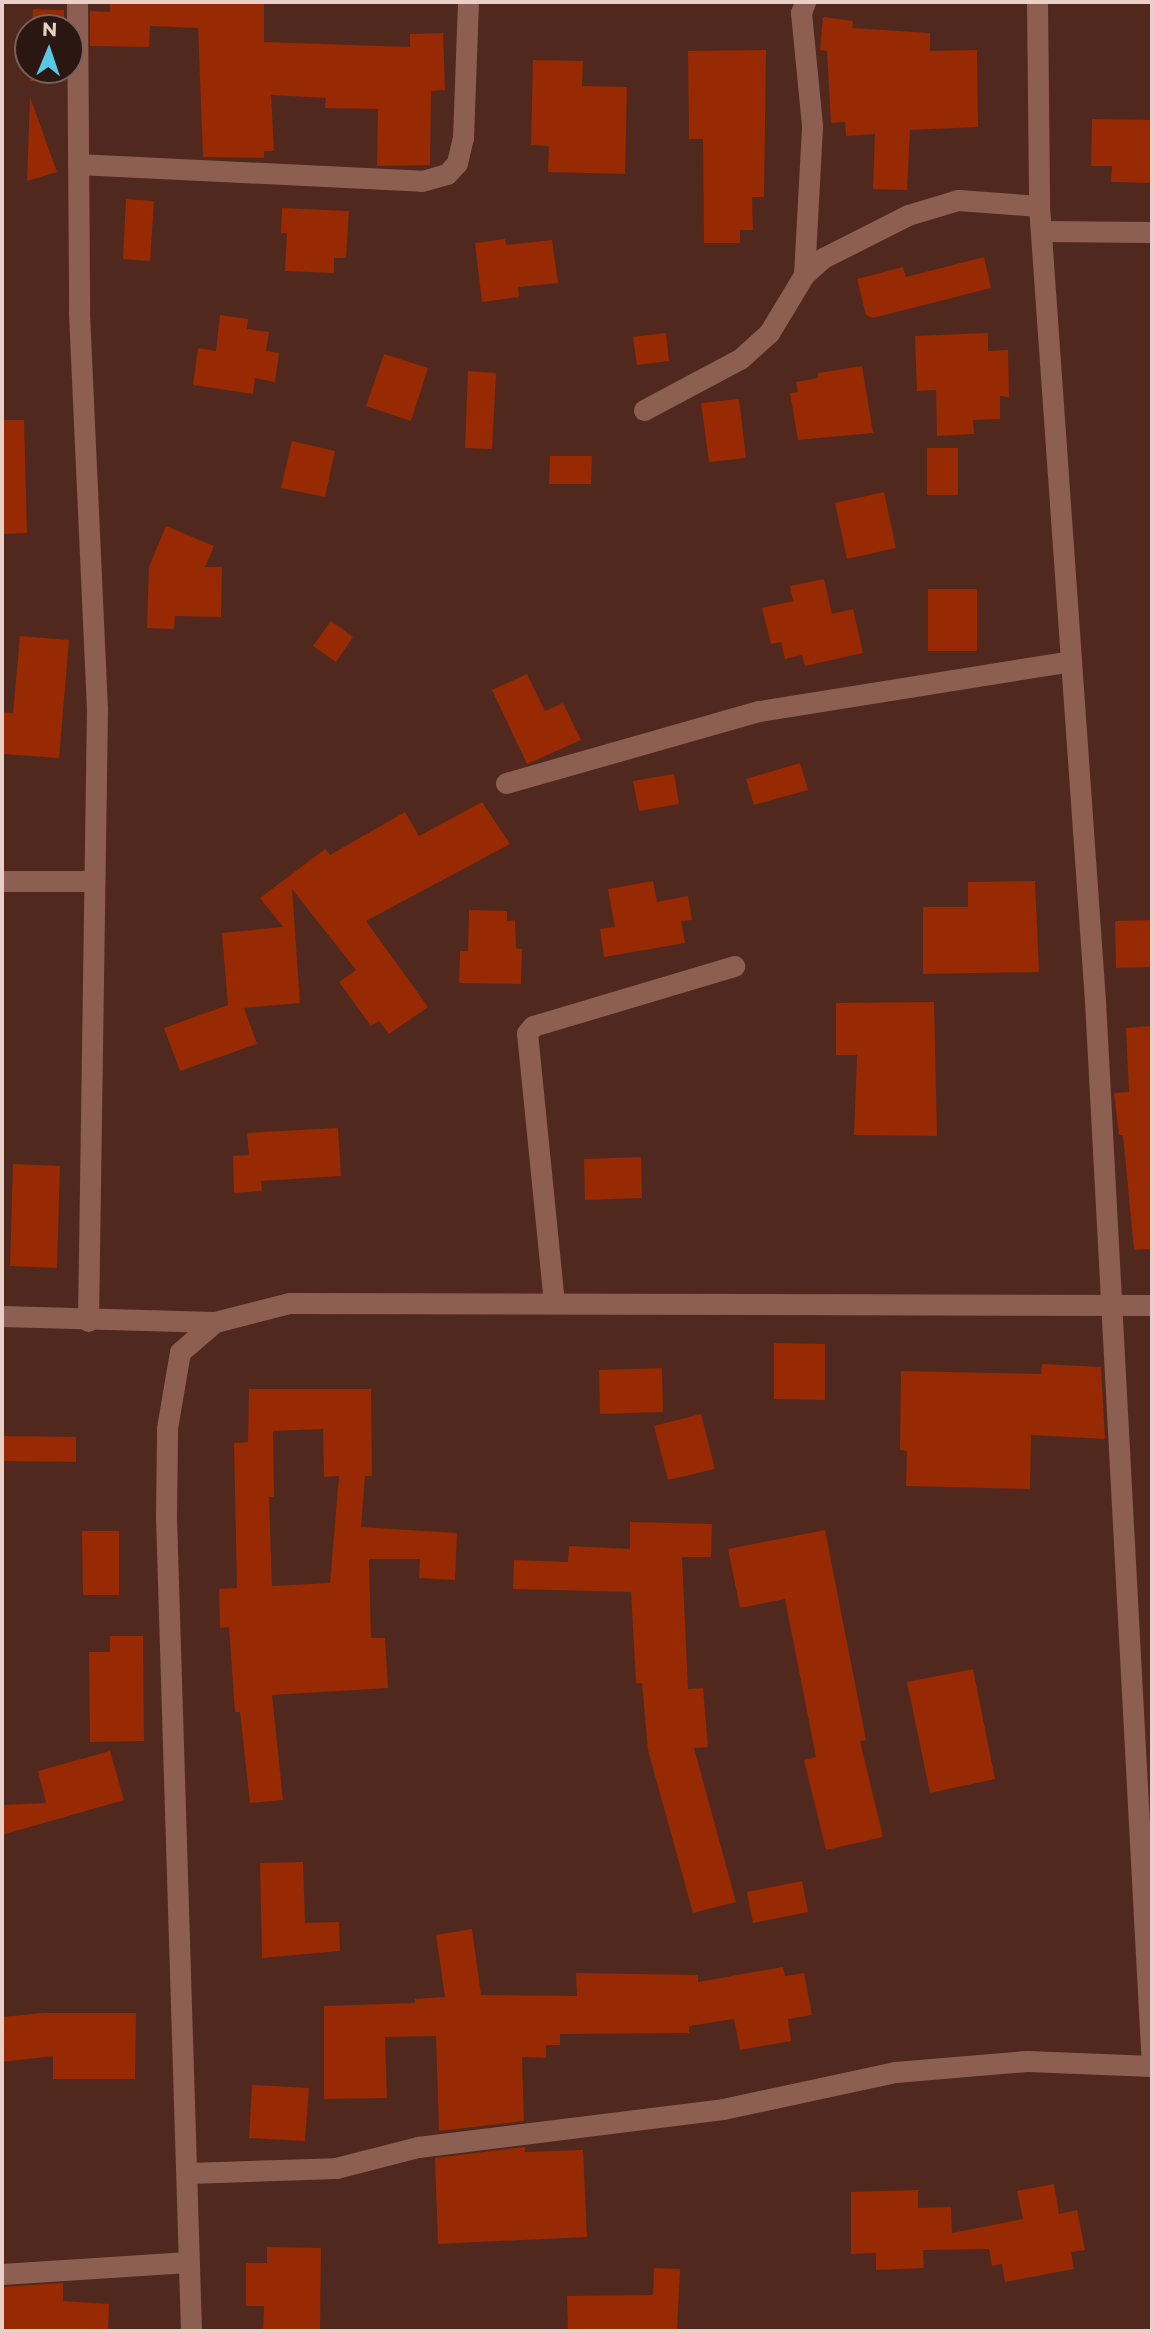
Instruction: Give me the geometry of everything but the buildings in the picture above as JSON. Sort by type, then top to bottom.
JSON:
[{"type":"street","points":[[77,2],[79,313],[97,708],[88,1321]]},
{"type":"street","points":[[78,164],[422,181],[447,174],[457,163],[463,138],[468,2]]},
{"type":"street","points":[[804,275],[812,125],[801,13],[805,2]]},
{"type":"street","points":[[189,2173],[336,2168],[418,2147],[723,2109],[895,2072],[1027,2061],[1152,2066],[1113,1305],[1040,206],[1037,2]]},
{"type":"street","points":[[644,410],[740,359],[769,333],[804,275],[823,258],[908,215],[946,203],[971,200],[1040,206]]},
{"type":"street","points":[[1042,231],[1152,232]]},
{"type":"street","points":[[506,783],[759,710],[1071,661]]},
{"type":"street","points":[[2,881],[94,881]]},
{"type":"street","points":[[554,1303],[527,1033],[533,1026],[734,966]]},
{"type":"street","points":[[2,1315],[88,1321],[215,1322],[289,1303],[1152,1305]]},
{"type":"street","points":[[191,2331],[188,2262],[189,2173],[166,1516],[166,1428],[180,1352],[215,1322]]},
{"type":"street","points":[[2,2274],[188,2262]]}]
